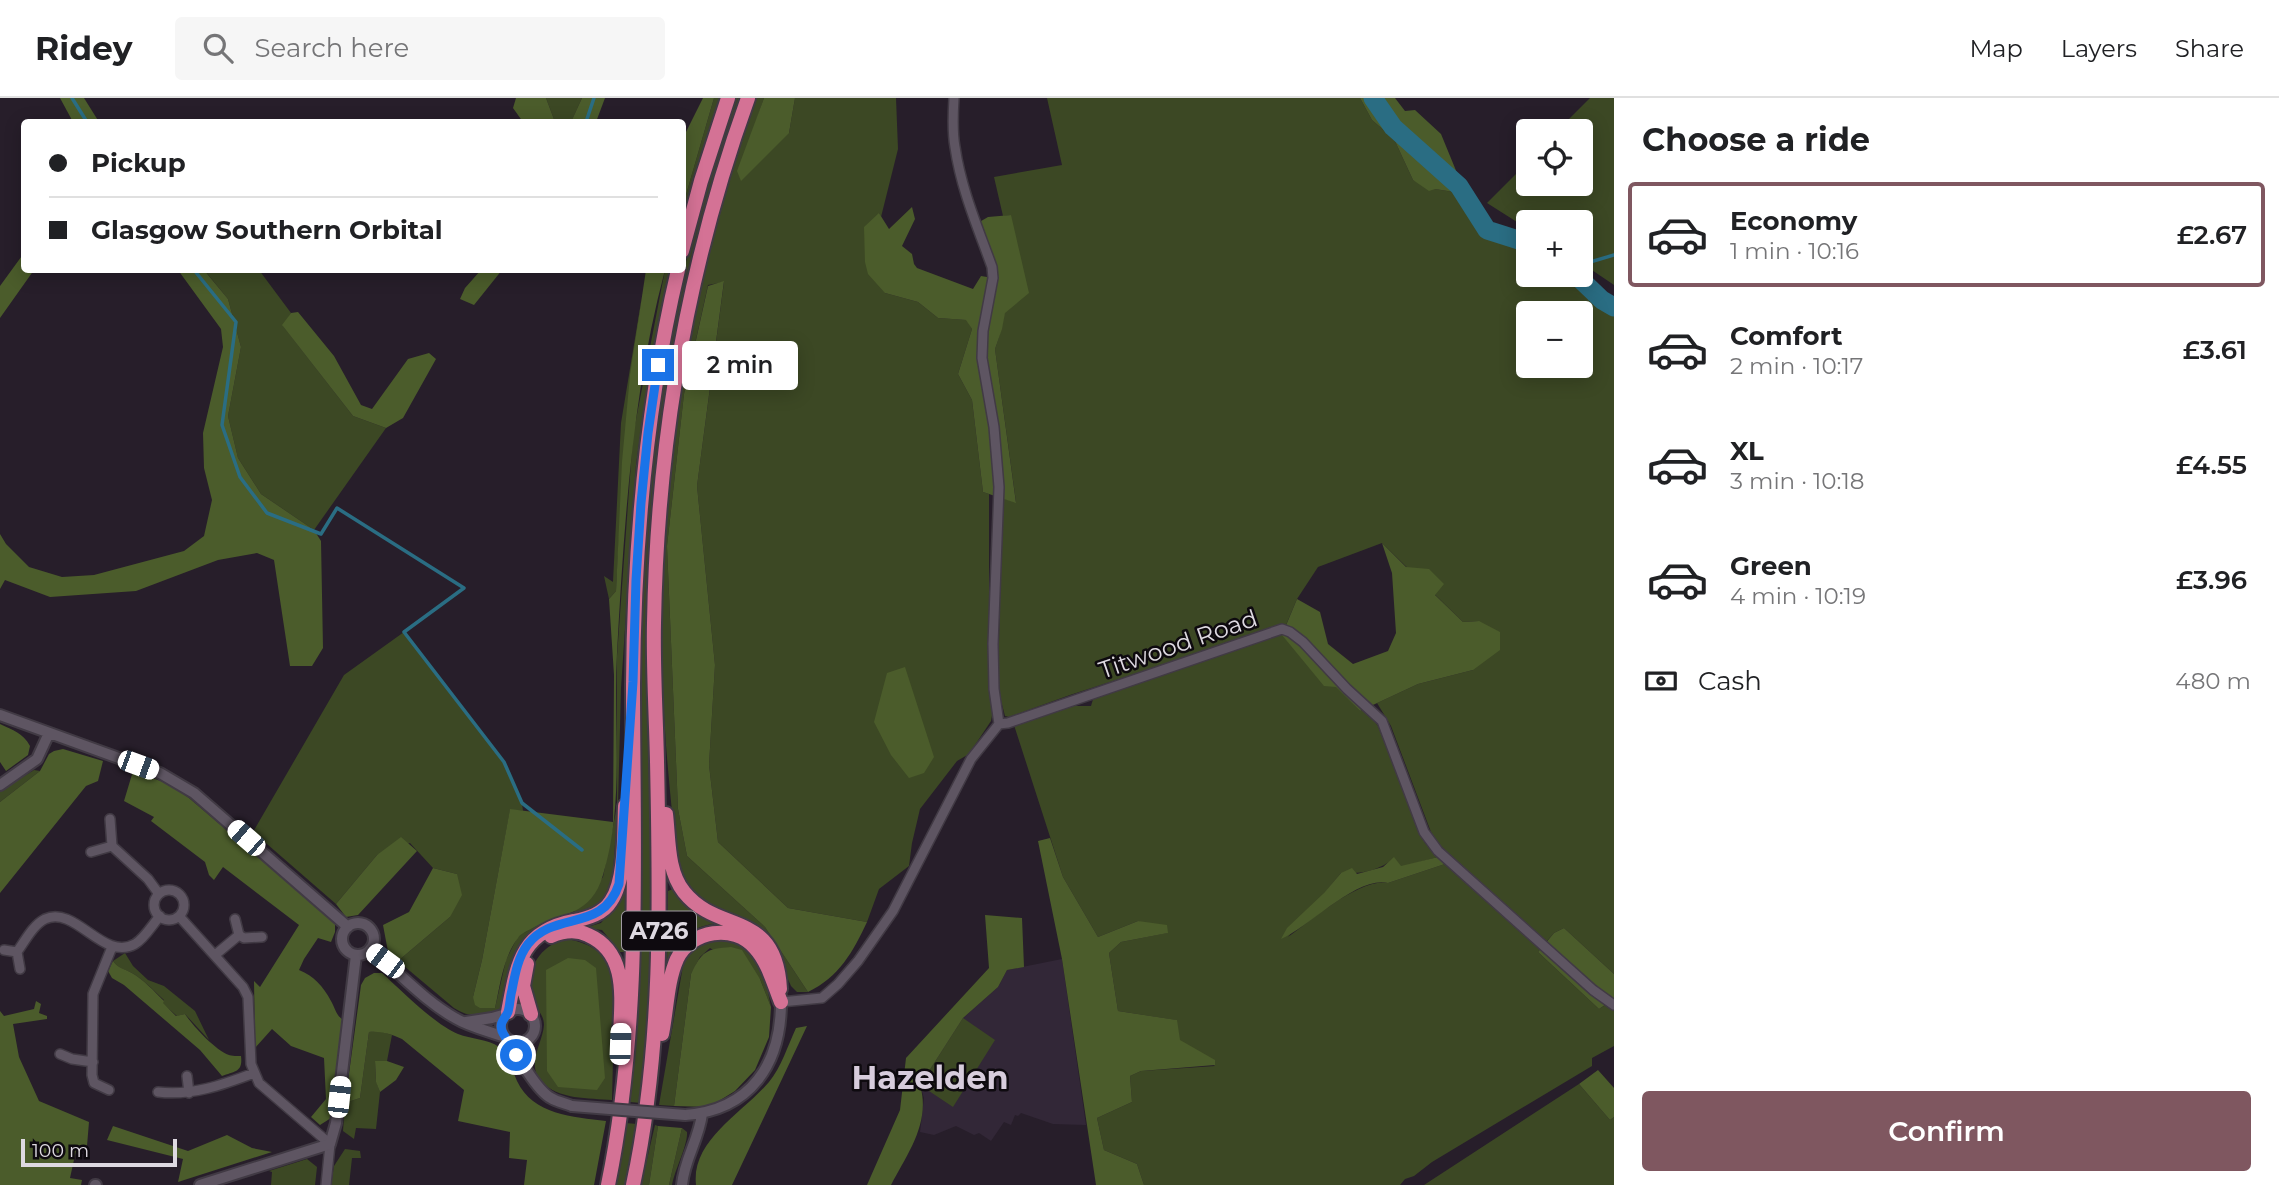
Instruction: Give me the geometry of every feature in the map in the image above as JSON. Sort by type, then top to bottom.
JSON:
[{"type":"highway","points":[[686,236],[728,98]]},
{"type":"highway","name":"A726","points":[[633,1185],[653,1047],[659,949],[654,625],[663,471],[672,394],[701,251],[723,172],[748,98]]},
{"type":"highway","name":"A726","points":[[608,1185],[626,1072],[633,976],[633,682],[636,580],[645,466],[658,365],[677,273]]},
{"type":"highway","points":[[507,1013],[521,956],[535,937],[557,925],[596,914],[608,905],[616,892],[621,871],[633,682]]},
{"type":"highway","points":[[655,718],[673,872],[684,892],[701,907],[749,929],[766,944],[779,969],[781,1002]]},
{"type":"highway","points":[[531,1014],[523,980],[528,961],[542,942],[564,932],[582,932],[608,948],[618,967],[621,988],[616,1140]]},
{"type":"highway","points":[[641,1142],[674,967],[678,957],[691,941],[702,935],[718,933],[743,938],[757,950],[781,1002]]},
{"type":"street","points":[[507,1013],[501,1026],[507,1039],[541,1090],[550,1098],[572,1105],[685,1115],[702,1114],[731,1103],[745,1094],[761,1077],[778,1039],[781,1002],[822,998],[858,961],[892,911],[971,759],[999,724],[994,689],[993,644],[999,487],[994,427],[982,358],[983,331],[993,278],[992,267],[960,174],[954,144],[954,98]]},
{"type":"street","name":"Titwood Road","points":[[999,724],[1282,629],[1290,632],[1382,721],[1424,832],[1438,851],[1593,990],[1614,1005]]},
{"type":"street","points":[[0,715],[160,773],[194,793],[348,927]]},
{"type":"street","points":[[0,785],[37,759],[48,733]]},
{"type":"street","points":[[110,819],[112,846],[148,879],[159,894]]},
{"type":"street","points":[[91,852],[112,846]]},
{"type":"street","points":[[168,890],[180,895],[184,908],[179,916],[172,919],[160,916],[155,908],[159,894],[168,890]]},
{"type":"street","points":[[20,969],[17,952],[34,929],[50,917],[70,921],[113,947],[123,948],[140,941],[160,916]]},
{"type":"street","points":[[179,916],[243,987],[247,997],[249,1048],[254,1073],[265,1089],[330,1144]]},
{"type":"street","points":[[235,919],[239,935]]},
{"type":"street","points":[[359,923],[369,927],[374,936],[370,949],[356,955],[350,953],[343,945],[343,934],[348,927],[359,923]]},
{"type":"street","points":[[215,955],[239,935]]},
{"type":"street","points":[[239,935],[262,937]]},
{"type":"street","points":[[109,1090],[94,1083],[92,1075],[92,1006],[93,994],[113,947]]},
{"type":"street","points":[[370,949],[433,1003],[463,1022],[520,1043],[531,1038]]},
{"type":"street","points":[[4,950],[17,952]]},
{"type":"street","points":[[326,1185],[356,955]]},
{"type":"street","points":[[463,1022],[492,1018],[517,1009],[531,1014],[536,1026],[527,1059],[529,1071]]},
{"type":"street","points":[[61,1054],[72,1059],[93,1062]]},
{"type":"street","points":[[158,1092],[190,1093],[217,1087],[254,1073]]},
{"type":"street","points":[[187,1076],[190,1093]]},
{"type":"street","points":[[682,1185],[687,1160],[700,1130],[702,1114]]},
{"type":"street","points":[[200,1185],[330,1144]]},
{"type":"shaded area","points":[[1062,959],[1086,1125],[1053,1124],[1021,1113],[1015,1115],[1011,1125],[1004,1122],[991,1141],[979,1133],[974,1135],[956,1126],[934,1135],[920,1132],[924,1098],[920,1085],[963,1018],[998,987],[1007,970]]},
{"type":"green space","points":[[60,98],[84,98],[97,119],[71,119]]},
{"type":"green space","points":[[516,98],[546,98],[554,119],[521,119],[513,108]]},
{"type":"green space","points":[[546,98],[582,98],[572,119],[554,119]]},
{"type":"green space","points":[[582,98],[605,98],[597,119],[572,119]]},
{"type":"green space","points":[[703,98],[714,98],[686,195],[686,132]]},
{"type":"green space","points":[[714,98],[722,98],[694,178],[686,214],[686,195]]},
{"type":"green space","points":[[735,98],[741,98],[701,224],[685,288],[672,353],[654,485],[647,617],[652,922],[648,1035],[641,1103],[630,1102],[636,1042],[641,922],[641,621],[649,491],[659,404],[674,318],[683,273],[686,273],[688,253]]},
{"type":"green space","points":[[757,98],[764,98],[752,133],[789,133],[795,98],[896,98],[898,149],[881,217],[879,213],[885,293],[918,302],[938,318],[967,320],[972,329],[958,374],[972,400],[983,492],[989,494],[991,721],[969,754],[957,761],[920,809],[909,866],[879,889],[867,922],[788,908],[718,842],[709,765],[715,665],[697,486],[724,282],[708,285],[684,394],[667,546],[678,809],[687,856],[765,927],[808,992],[797,992],[791,986],[774,948],[700,900],[689,890],[678,870],[664,713],[664,540],[681,390],[712,242]]},
{"type":"green space","points":[[764,98],[795,98],[789,133],[741,181],[737,171]]},
{"type":"green space","points":[[1047,98],[1360,98],[1372,120],[1394,139],[1413,180],[1435,189],[1460,193],[1483,231],[1516,242],[1516,287],[1582,287],[1614,313],[1614,974],[1564,928],[1554,933],[1546,942],[1434,840],[1391,726],[1377,703],[1418,684],[1473,670],[1479,621],[1463,622],[1382,543],[1318,567],[1297,599],[1286,625],[1009,717],[1005,716],[998,689],[1002,498],[1016,502],[995,349],[1004,317],[1011,215],[1003,216],[994,177],[1062,165]]},
{"type":"green space","points":[[1360,98],[1395,98],[1405,111],[1415,110],[1441,134],[1457,173],[1460,193],[1435,189],[1429,191],[1413,180],[1394,139],[1372,120]]},
{"type":"green space","points":[[1590,98],[1614,98],[1614,285],[1593,271],[1593,210],[1516,210],[1516,221],[1487,203],[1516,174],[1516,196],[1593,196],[1593,119],[1569,119]]},
{"type":"green space","points":[[912,207],[915,219],[902,246],[912,254],[914,264],[917,268],[973,289],[981,276],[993,278],[976,224],[988,217],[1011,215],[1029,293],[1005,313],[995,349],[1016,503],[983,492],[972,400],[958,374],[972,329],[966,320],[938,318],[918,302],[885,293],[868,274],[864,227],[879,213],[889,229]]},
{"type":"green space","points":[[21,257],[21,273],[32,273],[0,318],[0,286]]},
{"type":"green space","points":[[180,273],[206,273],[228,299],[241,347],[228,416],[238,458],[261,494],[314,530],[321,541],[323,648],[312,666],[290,666],[274,560],[257,553],[218,560],[136,591],[50,597],[5,580],[0,589],[0,534],[29,567],[62,577],[94,575],[184,551],[204,536],[212,500],[204,468],[203,433],[223,347],[221,329]]},
{"type":"green space","points":[[207,273],[261,273],[291,313],[283,326],[353,416],[386,428],[314,530],[261,494],[238,458],[228,416],[241,347],[228,299]]},
{"type":"green space","points":[[478,273],[500,273],[474,305],[460,299],[465,288]]},
{"type":"green space","points":[[646,273],[664,273],[645,364],[631,460],[617,653],[616,793],[614,820],[610,848],[598,889],[591,899],[574,911],[520,935],[505,963],[495,1008],[480,1008],[475,1005],[473,997],[510,809],[613,822],[614,675],[609,599],[616,591],[622,462],[630,375]]},
{"type":"green space","points":[[664,273],[672,273],[645,400],[636,465],[621,688],[618,806],[612,884],[601,902],[593,908],[543,925],[502,1008],[484,1015],[466,1014],[454,1008],[398,961],[450,917],[457,874],[433,868],[410,843],[377,855],[336,904],[253,832],[344,675],[404,632],[504,762],[522,803],[523,811],[510,810],[473,997],[495,1008],[506,960],[518,936],[538,925],[573,913],[603,877],[617,806],[617,656],[633,435]]},
{"type":"green space","points":[[724,281],[697,486],[715,665],[709,765],[718,842],[788,908],[867,922],[844,963],[828,979],[808,992],[765,927],[687,856],[678,809],[667,546],[684,394],[708,286]]},
{"type":"green space","points":[[642,296],[626,443],[616,591],[609,599],[604,576],[613,582],[621,423]]},
{"type":"green space","points":[[298,312],[334,356],[361,405],[372,409],[408,359],[429,353],[436,359],[403,418],[386,428],[353,416],[282,325],[291,313]]},
{"type":"green space","points":[[1382,543],[1406,567],[1429,569],[1444,584],[1435,595],[1463,622],[1479,621],[1500,632],[1500,650],[1473,670],[1418,684],[1360,711],[1336,687],[1324,686],[1282,635],[1297,599],[1320,612],[1328,644],[1353,664],[1388,651],[1396,633],[1392,573]]},
{"type":"green space","points":[[1283,631],[1360,711],[1365,709],[1378,726],[1425,843],[1438,857],[1401,867],[1394,858],[1369,871],[1341,873],[1288,937],[1350,893],[1445,864],[1541,948],[1538,952],[1599,1009],[1607,1004],[1614,1011],[1614,1046],[1592,1058],[1592,1066],[1432,1162],[1400,1185],[1144,1185],[1137,1164],[1104,1150],[1097,1118],[1132,1102],[1130,1076],[1141,1071],[1215,1066],[1179,1040],[1176,1020],[1118,1011],[1109,953],[1121,942],[1167,933],[1138,921],[1098,937],[1063,877],[1014,725],[1070,706],[1091,706],[1094,696]]},
{"type":"green space","points":[[905,667],[934,757],[924,773],[909,778],[891,755],[874,722],[887,673]]},
{"type":"green space","points":[[0,724],[21,735],[30,746],[28,755],[6,771],[0,762]]},
{"type":"green space","points":[[63,749],[103,761],[98,781],[86,786],[0,893],[0,802],[40,771],[49,754]]},
{"type":"green space","points":[[34,770],[40,771],[0,802],[0,791]]},
{"type":"green space","points":[[133,771],[169,784],[189,798],[335,922],[331,942],[318,938],[299,970],[314,978],[343,1020],[331,1118],[320,1125],[311,1117],[326,1099],[324,1058],[291,1046],[272,1029],[255,1048],[254,981],[260,987],[299,925],[223,867],[214,880],[209,875],[205,862],[151,821],[154,817],[124,801]]},
{"type":"green space","points":[[401,837],[417,851],[358,915],[346,917],[336,904],[377,855]]},
{"type":"green space","points":[[1050,838],[1063,877],[1098,937],[1138,921],[1167,925],[1168,933],[1121,942],[1109,953],[1118,1011],[1177,1020],[1180,1040],[1215,1060],[1215,1065],[1141,1071],[1130,1076],[1132,1102],[1097,1118],[1104,1150],[1137,1164],[1144,1185],[1096,1185],[1062,959],[1038,841]]},
{"type":"green space","points":[[1394,857],[1401,866],[1438,857],[1445,864],[1388,883],[1362,887],[1281,939],[1287,928],[1341,873],[1352,868],[1357,874],[1383,867]]},
{"type":"green space","points":[[433,868],[457,874],[462,895],[450,917],[398,961],[389,957],[383,925],[409,912]]},
{"type":"green space","points":[[626,887],[625,950],[620,952],[602,930],[584,928],[601,923],[623,896]]},
{"type":"green space","points":[[673,889],[693,910],[719,924],[692,931],[680,943],[667,967],[668,891]]},
{"type":"green space","points":[[985,915],[1022,918],[1024,967],[1007,970],[998,987],[963,1018],[920,1085],[923,1099],[920,1124],[911,1149],[891,1185],[867,1185],[900,1110],[906,1058],[989,968]]},
{"type":"green space","points":[[1564,928],[1614,974],[1614,999],[1599,1009],[1538,952],[1554,933]]},
{"type":"green space","points":[[725,937],[753,952],[764,972],[771,1007],[760,979],[710,948],[700,957],[691,974],[674,1106],[659,1105],[684,960],[695,945]]},
{"type":"green space","points":[[566,939],[584,943],[598,951],[609,963],[615,980],[612,1100],[556,1092],[541,1081],[535,1067],[544,1021],[530,991],[532,971],[541,954]]},
{"type":"green space","points":[[731,947],[742,950],[760,979],[771,1007],[769,1037],[755,1070],[735,1091],[709,1107],[674,1106],[691,974],[698,960],[706,953]]},
{"type":"green space","points":[[125,953],[133,966],[148,980],[164,986],[195,1011],[209,1040],[185,1014],[177,1016],[145,982],[115,964],[113,961]]},
{"type":"green space","points":[[568,958],[585,960],[596,968],[605,1078],[597,1090],[558,1087],[547,1071],[546,970]]},
{"type":"green space","points":[[113,961],[145,982],[176,1016],[185,1014],[217,1048],[230,1055],[241,1056],[239,1068],[222,1076],[200,1050],[124,985],[112,978],[108,971]]},
{"type":"green space","points":[[374,973],[382,973],[418,1006],[449,1029],[499,1047],[508,1058],[524,1092],[543,1108],[568,1116],[606,1121],[594,1185],[524,1185],[527,1160],[509,1158],[510,1132],[458,1121],[464,1090],[402,1039],[390,1034],[369,1032],[360,1098],[345,1103],[361,985],[365,978]]},
{"type":"green space","points":[[36,1001],[41,1004],[39,1013],[47,1016],[47,1019],[13,1024],[19,1057],[39,1101],[89,1122],[87,1146],[77,1146],[70,1178],[82,1180],[81,1185],[0,1185],[0,1011],[4,1016],[34,1009]]},
{"type":"green space","points":[[963,1018],[995,1040],[953,1107],[920,1085]]},
{"type":"green space","points":[[807,1026],[732,1185],[696,1185],[697,1169],[710,1141],[769,1082],[781,1063],[796,1028]]},
{"type":"green space","points":[[379,1031],[392,1035],[387,1061],[375,1062],[376,1081],[380,1092],[376,1129],[356,1128],[354,1139],[343,1131],[345,1103],[360,1098],[369,1032]]},
{"type":"green space","points":[[375,1061],[387,1061],[404,1067],[396,1080],[380,1092],[376,1082]]},
{"type":"green space","points":[[1598,1070],[1614,1088],[1614,1117],[1610,1120],[1579,1084]]},
{"type":"green space","points":[[1579,1084],[1610,1120],[1614,1117],[1614,1185],[1424,1185]]},
{"type":"green space","points":[[626,1123],[637,1124],[626,1185],[614,1185]]},
{"type":"green space","points":[[655,1125],[658,1126],[649,1185],[641,1185]]},
{"type":"green space","points":[[113,1126],[188,1151],[227,1135],[252,1148],[272,1152],[178,1182],[183,1159],[107,1140]]},
{"type":"green space","points":[[658,1126],[682,1128],[669,1185],[649,1185]]},
{"type":"green space","points":[[682,1128],[687,1132],[686,1144],[672,1185],[669,1185]]},
{"type":"green space","points":[[345,1149],[360,1151],[361,1158],[352,1158],[349,1185],[331,1185],[334,1166]]},
{"type":"green space","points":[[307,1159],[317,1167],[315,1185],[271,1185],[272,1172],[269,1171]]},
{"type":"waterway","points":[[72,98],[85,119]]},
{"type":"waterway","points":[[587,119],[594,98]]},
{"type":"waterway","points":[[1373,98],[1393,127],[1459,186],[1487,230],[1516,239]]},
{"type":"waterway","points":[[1593,261],[1614,255]]},
{"type":"waterway","points":[[196,273],[236,322],[222,425],[240,477],[267,513],[321,534],[337,508],[464,588],[404,632],[504,762],[522,803],[582,850]]},
{"type":"waterway","points":[[1588,287],[1614,307]]},
{"type":"district","name":"Hazelden","points":[[930,1077]]},
{"type":"route","points":[[516,1055],[501,1026],[503,1017],[508,1012],[517,966],[527,945],[549,928],[588,918],[603,910],[612,900],[619,884],[633,682],[641,503],[658,365]]}]
